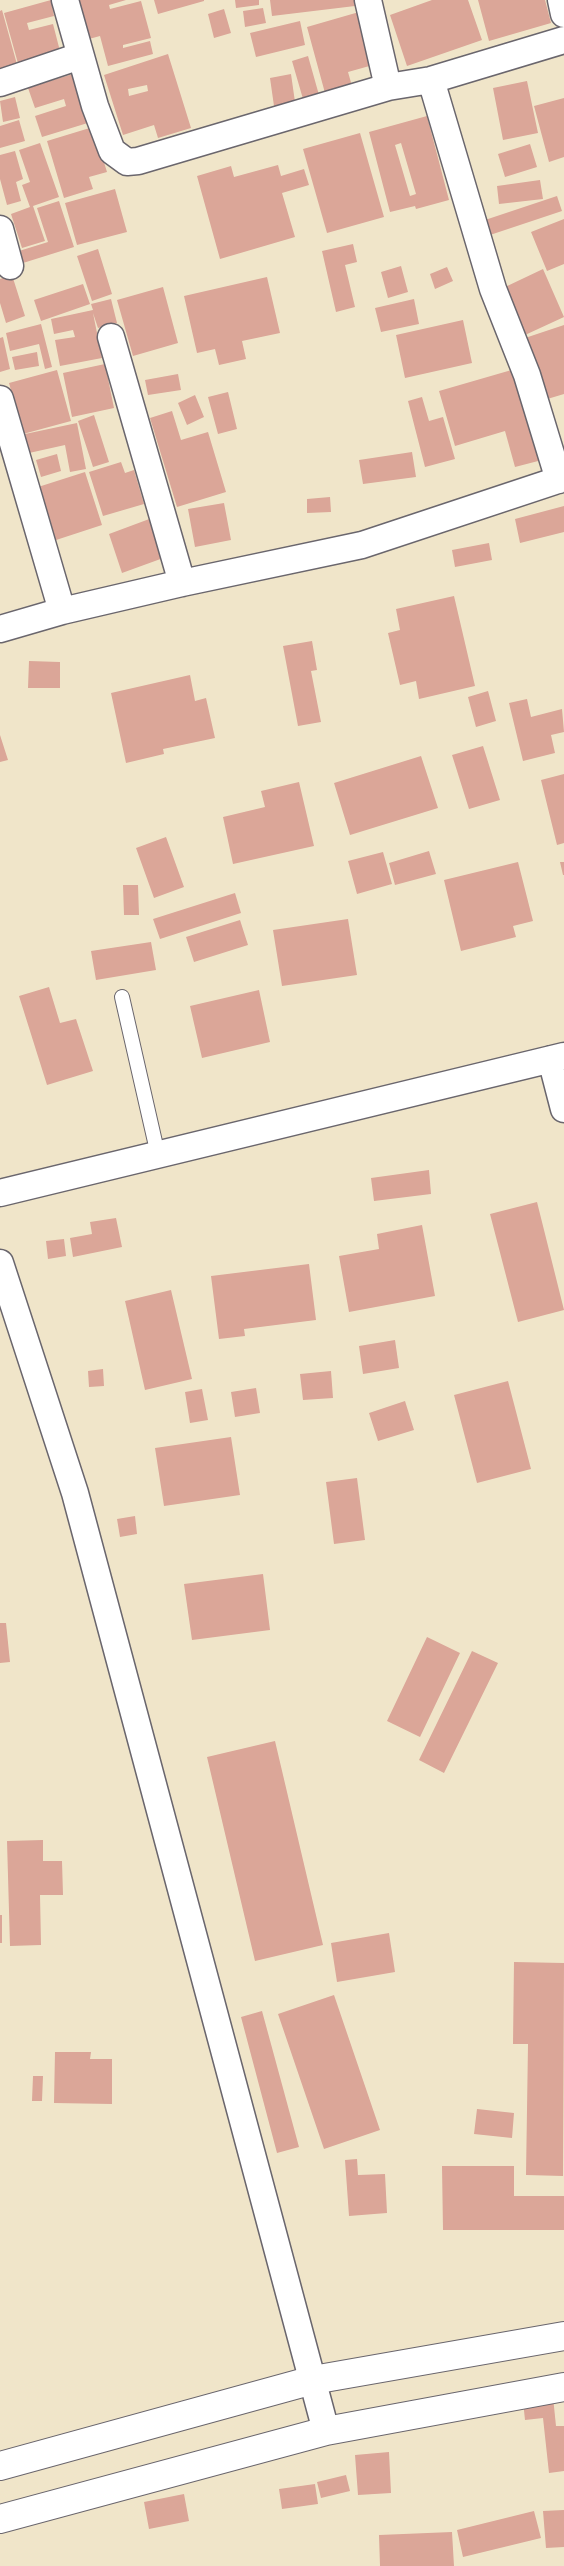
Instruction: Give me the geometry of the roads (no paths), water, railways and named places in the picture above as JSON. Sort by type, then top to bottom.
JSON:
[{"type":"main road","points":[[0,2466],[313,2380],[564,2336]]},
{"type":"main road","points":[[0,2519],[326,2431],[564,2387]]},
{"type":"street","points":[[65,0],[80,56],[112,151],[127,162],[138,161],[388,87],[430,80],[564,40]]},
{"type":"street","points":[[368,0],[388,87]]},
{"type":"street","points":[[561,0],[564,14]]},
{"type":"street","points":[[0,83],[80,56]]},
{"type":"street","points":[[0,630],[62,611],[182,583],[362,545],[561,479],[527,375],[493,289],[430,80]]},
{"type":"street","points":[[0,229],[10,266]]},
{"type":"street","points":[[111,337],[182,583]]},
{"type":"street","points":[[0,399],[62,611]]},
{"type":"street","points":[[0,1193],[558,1057],[564,1109]]},
{"type":"street","points":[[0,1263],[75,1493],[326,2431]]},
{"type":"lane","points":[[122,997],[158,1155]]}]
